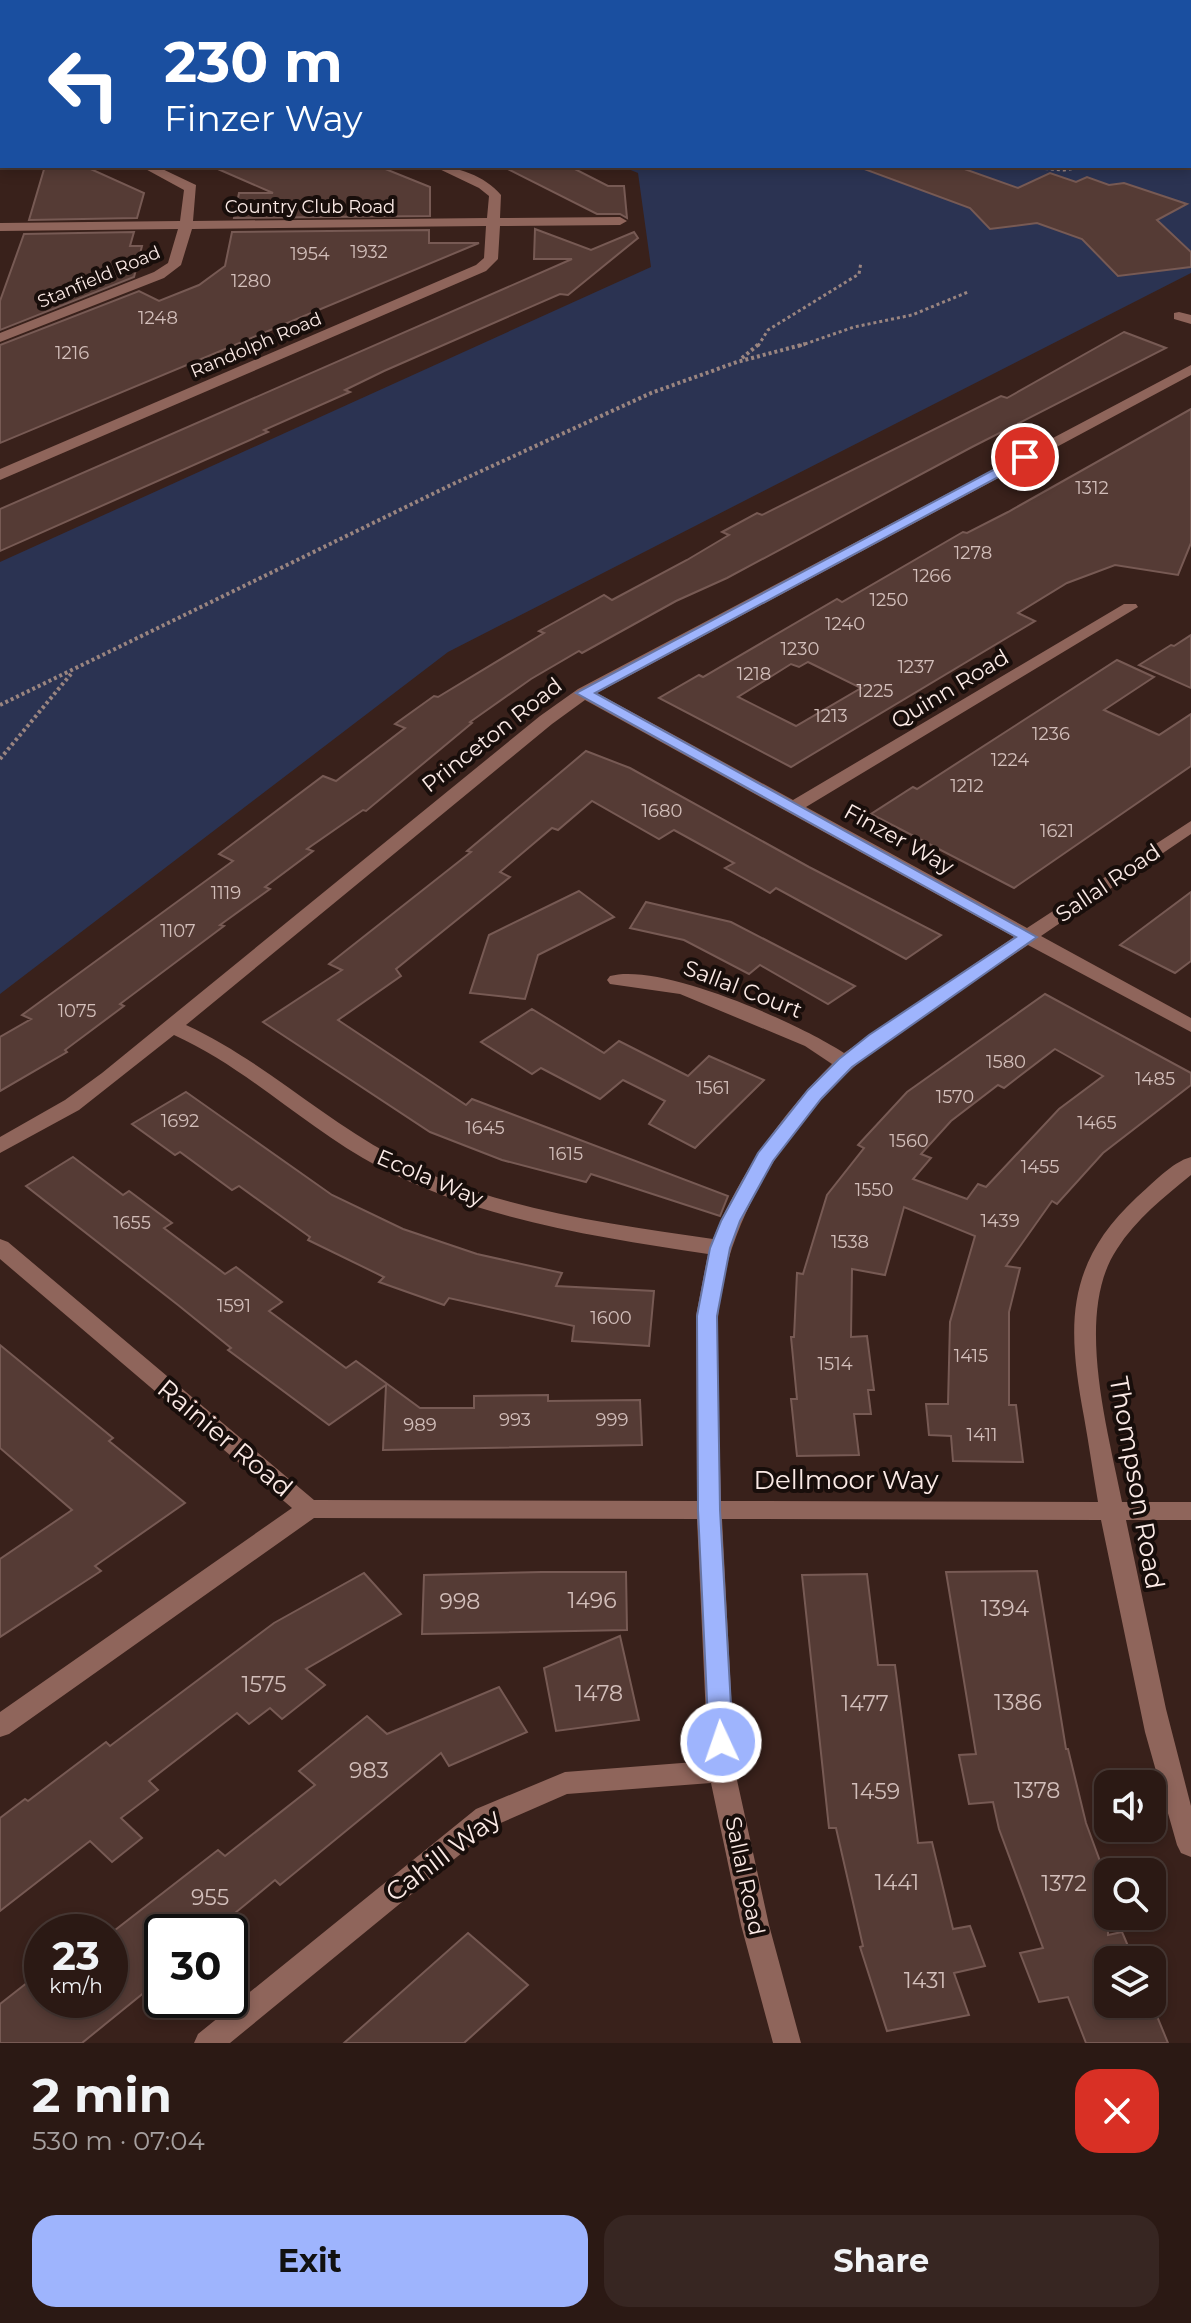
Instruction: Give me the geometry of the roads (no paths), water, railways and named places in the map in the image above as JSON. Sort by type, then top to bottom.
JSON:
[{"type":"street","name":"Stanfield Road","points":[[0,338],[167,271],[177,260],[191,188],[150,168]]},
{"type":"street","name":"Randolph Road","points":[[0,475],[481,268],[491,259],[495,195],[491,190],[443,168]]},
{"type":"street","name":"Country Club Road","points":[[0,227],[620,221]]},
{"type":"street","name":"Princeton Road","points":[[0,1146],[72,1105],[172,1027],[546,720],[584,693],[1191,369]]},
{"type":"street","name":"Quinn Road","points":[[792,808],[1130,607]]},
{"type":"street","name":"Finzer Way","points":[[584,693],[1191,1026]]},
{"type":"street","name":"Sallal Road","points":[[787,2043],[755,1925],[722,1771],[709,1510],[707,1316],[720,1248],[765,1158],[814,1094],[845,1063],[875,1039],[1191,826]]},
{"type":"street","name":"Sallal Court","points":[[617,980],[687,990],[812,1041],[845,1063]]},
{"type":"street","name":"Ecola Way","points":[[172,1027],[230,1056],[361,1147],[420,1178],[492,1204],[573,1225],[720,1248]]},
{"type":"street","name":"Thompson Road","points":[[1191,1164],[1140,1206],[1100,1256],[1090,1282],[1085,1315],[1085,1348],[1111,1510],[1155,1718],[1191,1845]]},
{"type":"street","name":"Rainier Road","points":[[0,1247],[309,1509],[0,1726]]},
{"type":"street","name":"Dellmoor Way","points":[[309,1509],[1191,1511]]},
{"type":"street","name":"Cahill Way","points":[[208,2043],[486,1817],[565,1783],[722,1771]]}]
